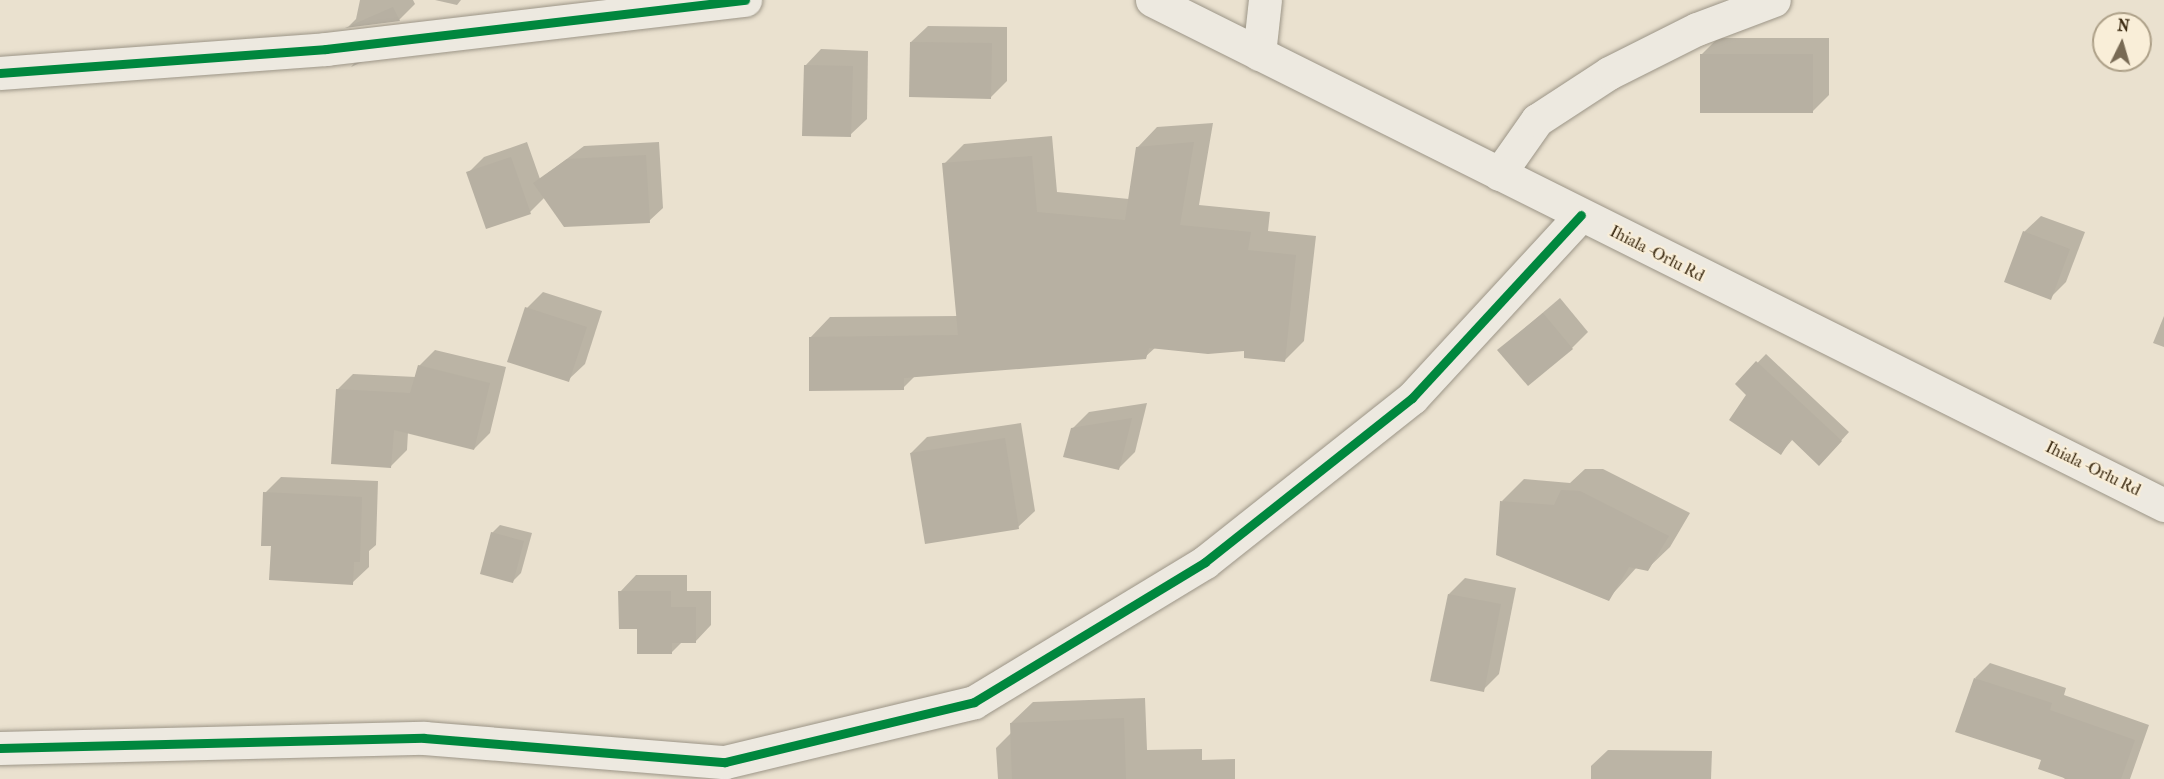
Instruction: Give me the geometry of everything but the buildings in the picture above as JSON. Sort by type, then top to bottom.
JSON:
[{"type":"street","points":[[0,74],[326,49],[745,0]]},
{"type":"street","name":"Ihiala -Orlu Rd","points":[[1152,0],[2164,505]]},
{"type":"street","points":[[1259,54],[1264,0]]},
{"type":"street","points":[[1499,174],[1538,120],[1609,73],[1697,29],[1774,0]]},
{"type":"street","points":[[0,748],[424,738],[725,762],[974,702],[1205,562],[1412,398],[1581,215]]},
{"type":"cycle path","points":[[0,73],[326,49],[745,0]]},
{"type":"cycle path","points":[[0,748],[424,738],[725,762],[974,702],[1205,562],[1412,398],[1581,215]]}]
